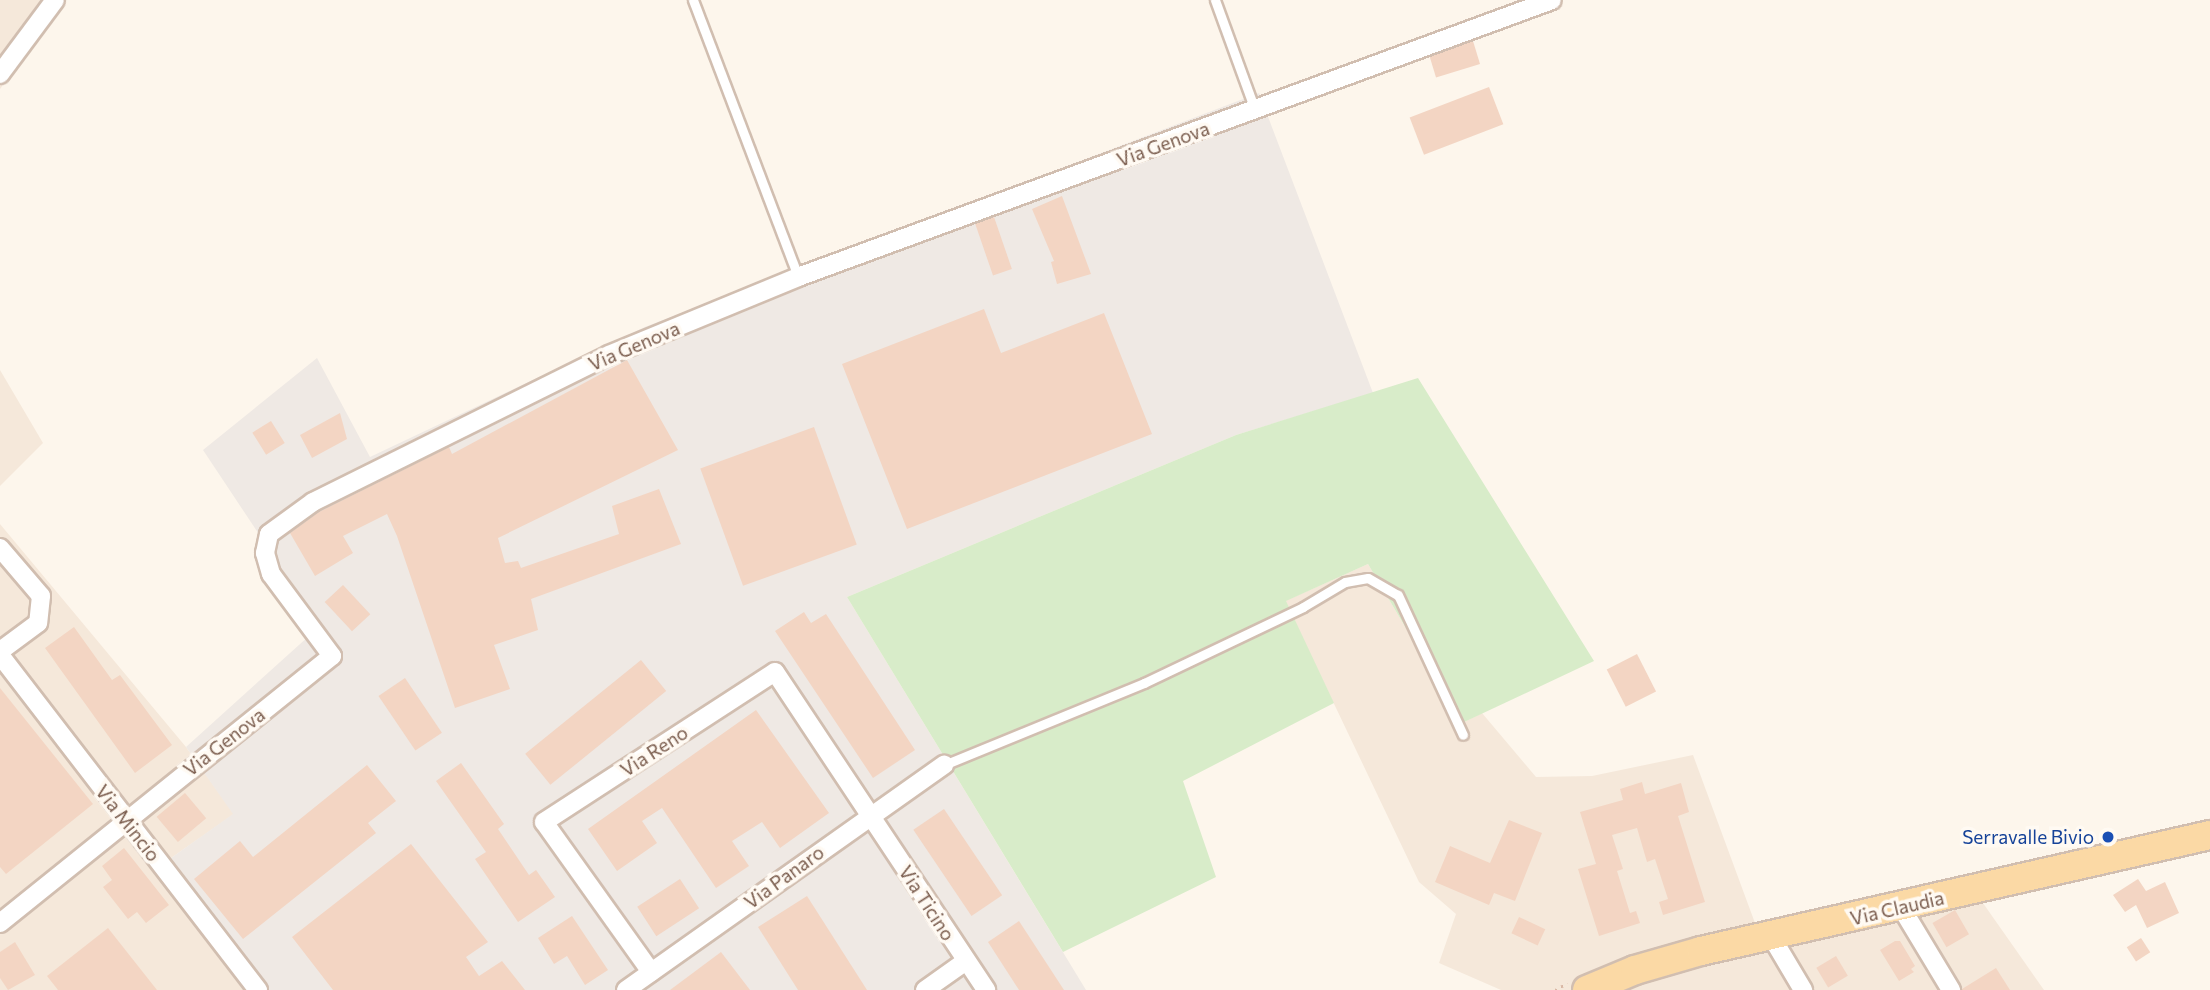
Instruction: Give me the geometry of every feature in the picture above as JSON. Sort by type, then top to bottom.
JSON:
[{"type":"main road","name":"Via Claudia","points":[[1587,990],[1635,970],[1771,936],[2210,835]]},
{"type":"street","points":[[0,74],[55,0]]},
{"type":"street","name":"Via Genova","points":[[0,923],[332,656],[271,574],[265,553],[269,534],[313,502],[609,355],[799,277],[1552,0]]},
{"type":"street","points":[[0,548],[41,596],[38,623],[0,653]]},
{"type":"street","name":"Via Mincio","points":[[0,653],[125,820],[258,990]]},
{"type":"street","name":"Via Reno","points":[[651,972],[544,822],[775,672],[870,815]]},
{"type":"street","name":"Via Panaro","points":[[626,990],[944,765]]},
{"type":"street","name":"Via Ticino","points":[[870,815],[986,990]]},
{"type":"street","points":[[1902,907],[1951,990]]},
{"type":"street","points":[[1771,936],[1802,990]]},
{"type":"street","points":[[925,990],[966,961]]},
{"type":"lane","points":[[693,0],[799,277]]},
{"type":"lane","points":[[1215,0],[1255,110]]},
{"type":"lane","points":[[944,765],[1144,683],[1303,607],[1345,582],[1368,578],[1398,595],[1463,736]]},
{"type":"shaded area","points":[[0,0],[66,0],[0,89]]},
{"type":"shaded area","points":[[1259,93],[1373,393],[1236,435],[847,597],[1086,990],[269,990],[171,858],[233,814],[186,747],[320,626],[203,450],[317,358],[370,457],[645,327]]},
{"type":"shaded area","points":[[0,370],[43,443],[0,486]]},
{"type":"shaded area","points":[[0,524],[186,747],[234,814],[171,858],[269,990],[0,990]]},
{"type":"shaded area","points":[[1368,564],[1462,723],[1482,713],[1536,777],[1592,776],[1693,755],[1755,923],[1971,886],[2044,990],[1501,990],[1439,963],[1456,914],[1419,882],[1285,601]]},
{"type":"green space","points":[[1418,378],[1594,661],[1462,723],[1368,564],[1286,601],[1334,703],[1183,781],[1216,877],[1063,952],[847,597],[1236,435]]},
{"type":"building","points":[[1473,41],[1480,64],[1436,77],[1429,54]]},
{"type":"building","points":[[1489,87],[1503,124],[1424,155],[1410,117]]},
{"type":"building","points":[[1062,196],[1091,274],[1057,284],[1051,262],[1054,261],[1032,209]]},
{"type":"building","points":[[994,217],[1012,269],[993,276],[975,224]]},
{"type":"building","points":[[984,309],[1001,353],[1104,313],[1152,434],[907,529],[842,364]]},
{"type":"building","points":[[627,360],[678,450],[498,538],[505,563],[518,561],[521,568],[619,534],[612,506],[659,489],[681,544],[531,599],[538,630],[494,645],[510,689],[455,708],[397,536],[387,514],[343,536],[353,553],[315,576],[290,533],[319,512],[449,447],[452,454]]},
{"type":"building","points":[[340,413],[347,439],[312,458],[300,435]]},
{"type":"building","points":[[271,421],[285,443],[266,455],[252,433]]},
{"type":"building","points":[[814,427],[857,544],[743,586],[700,468]]},
{"type":"building","points":[[343,585],[370,614],[352,631],[325,602]]},
{"type":"building","points":[[804,612],[811,623],[826,614],[915,750],[873,778],[775,631]]},
{"type":"building","points":[[74,627],[112,680],[120,675],[172,745],[135,773],[45,648]]},
{"type":"building","points":[[1637,654],[1656,691],[1626,707],[1607,669]]},
{"type":"building","points":[[641,660],[666,691],[550,785],[525,754]]},
{"type":"building","points":[[405,678],[442,733],[415,751],[378,696]]},
{"type":"building","points":[[0,688],[93,804],[6,874],[0,867]]},
{"type":"building","points":[[756,710],[829,813],[780,848],[762,822],[732,841],[749,866],[716,888],[662,808],[642,821],[657,843],[617,871],[588,829]]},
{"type":"building","points":[[461,763],[504,824],[498,829],[529,875],[536,870],[555,897],[518,922],[475,859],[486,852],[436,781]]},
{"type":"building","points":[[367,765],[396,801],[368,823],[376,833],[243,939],[194,879],[240,841],[253,857]]},
{"type":"building","points":[[1642,782],[1645,794],[1681,783],[1689,812],[1678,816],[1705,902],[1663,915],[1659,902],[1668,899],[1655,859],[1647,862],[1637,828],[1612,835],[1623,869],[1617,871],[1630,913],[1636,911],[1640,923],[1599,936],[1578,869],[1596,864],[1580,812],[1623,800],[1620,789]]},
{"type":"building","points":[[185,793],[206,818],[178,842],[157,817]]},
{"type":"building","points":[[944,809],[1002,895],[971,916],[913,830]]},
{"type":"building","points":[[1509,820],[1542,833],[1515,901],[1494,893],[1489,905],[1435,882],[1450,846],[1490,863]]},
{"type":"building","points":[[411,844],[488,942],[466,957],[479,976],[502,961],[525,990],[333,990],[292,937]]},
{"type":"building","points":[[124,848],[169,905],[146,923],[137,912],[128,919],[103,887],[112,880],[102,866]]},
{"type":"building","points":[[680,879],[699,908],[656,936],[637,907]]},
{"type":"building","points":[[2138,879],[2146,891],[2165,882],[2179,913],[2147,928],[2136,905],[2125,912],[2113,895]]},
{"type":"building","points":[[807,896],[867,990],[798,990],[758,927]]},
{"type":"building","points":[[1955,910],[1969,934],[1946,947],[1932,923]]},
{"type":"building","points":[[572,916],[608,970],[585,985],[567,956],[554,964],[538,938]]},
{"type":"building","points":[[1519,917],[1545,929],[1538,946],[1511,933]]},
{"type":"building","points":[[1019,921],[1064,990],[1019,990],[988,942]]},
{"type":"building","points":[[108,928],[157,990],[58,990],[47,976]]},
{"type":"building","points":[[2141,938],[2150,952],[2136,962],[2127,947]]},
{"type":"building","points":[[1900,941],[1915,966],[1911,969],[1914,972],[1899,981],[1880,950]]},
{"type":"building","points":[[15,942],[35,975],[8,990],[0,978],[0,952]]},
{"type":"building","points":[[721,952],[750,990],[670,990]]},
{"type":"building","points":[[1836,956],[1848,976],[1828,988],[1816,968]]},
{"type":"building","points":[[1996,968],[2010,990],[1962,990],[1962,989]]},
{"type":"place","name":"Serravalle Bivio","points":[[2108,837]]}]
